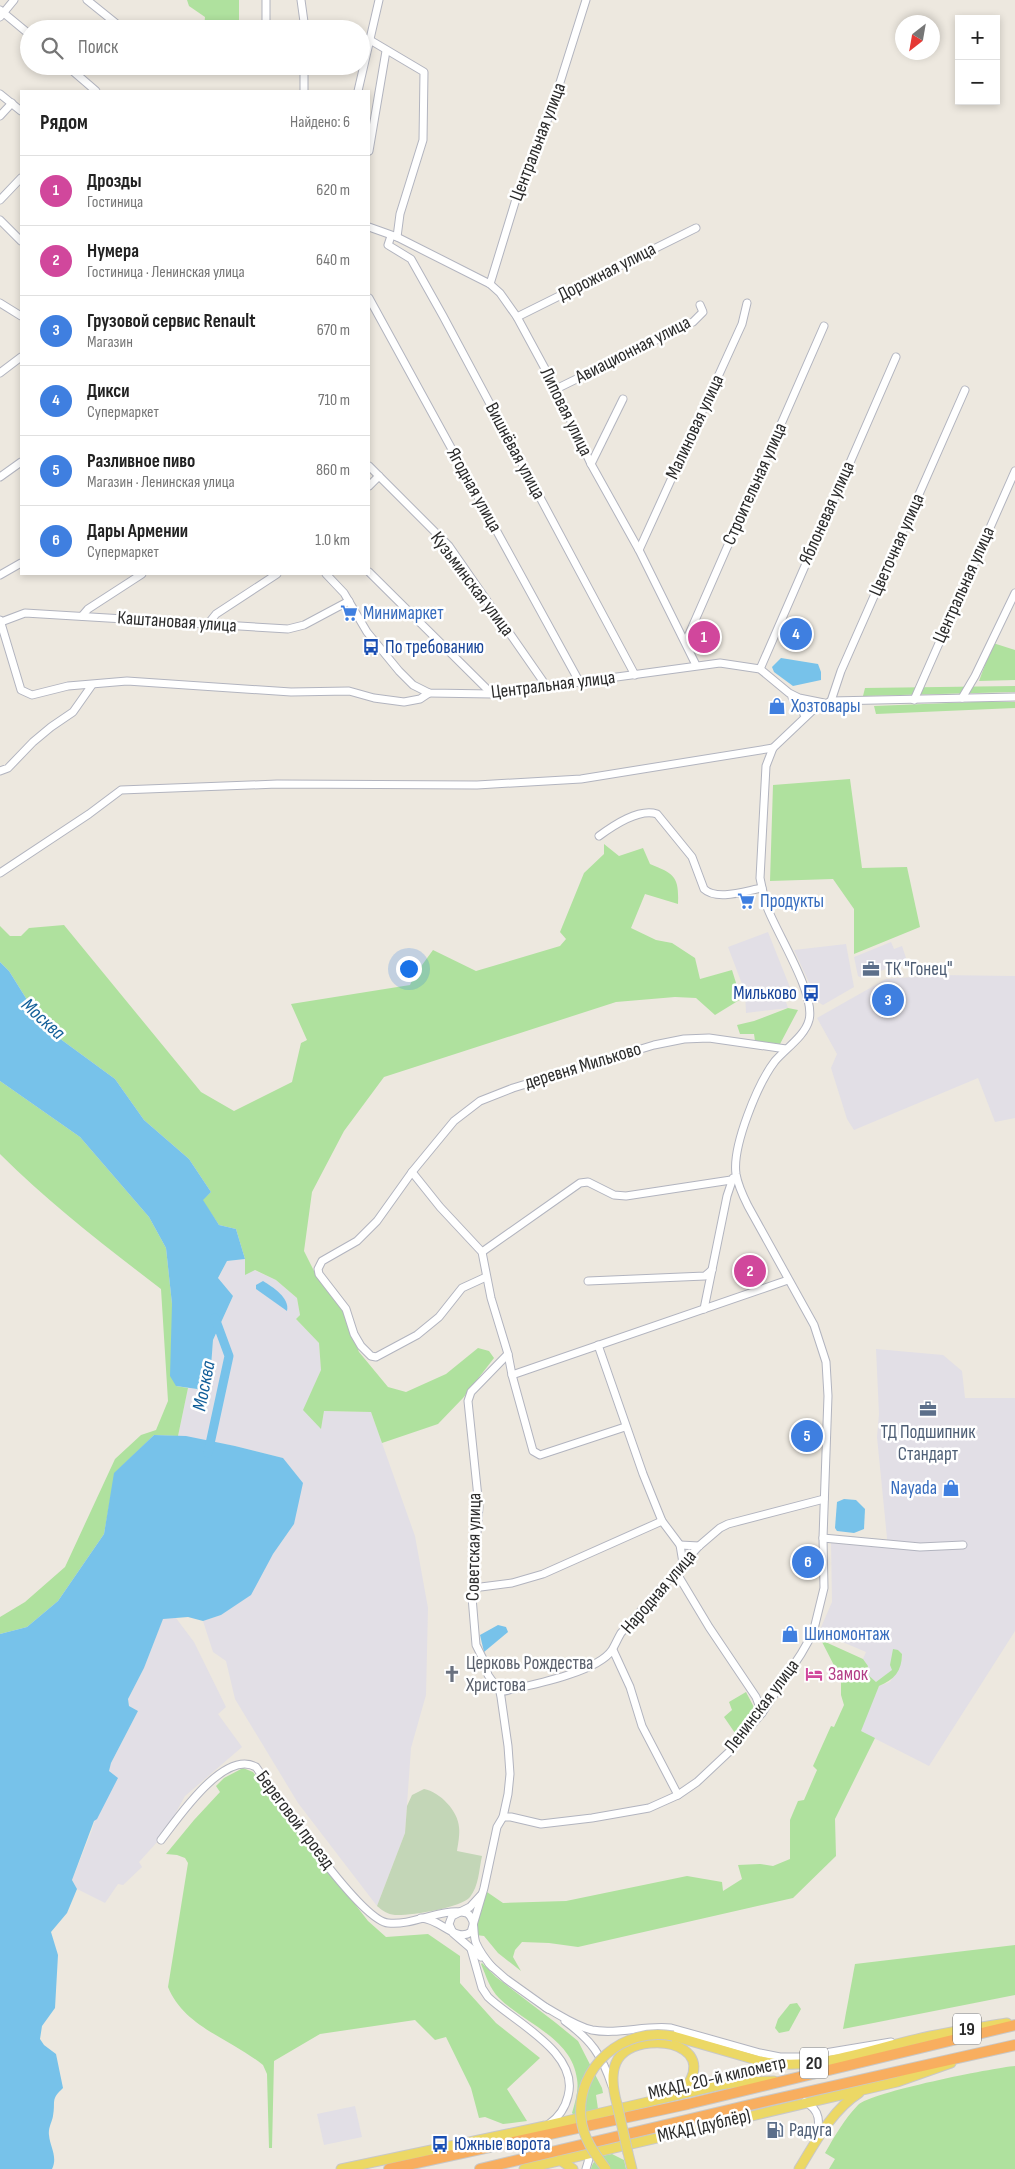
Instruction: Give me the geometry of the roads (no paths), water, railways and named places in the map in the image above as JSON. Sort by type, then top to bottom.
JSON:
[{"type":"highway","name":"МКАД, 20-й километр","points":[[389,2169],[781,2081],[1015,2023]]},
{"type":"highway","name":"МКАД, 20-й километр","points":[[480,2169],[1015,2045]]},
{"type":"main road","name":"19","points":[[919,2038],[1015,2023]]},
{"type":"main road","name":"20","points":[[606,2169],[587,2141],[581,2119],[582,2096],[590,2074],[606,2054],[628,2040],[648,2035],[672,2036],[760,2061],[782,2065],[817,2063],[919,2038]]},
{"type":"main road","points":[[632,2169],[612,2088],[613,2068],[620,2055],[632,2047],[666,2044],[686,2052],[691,2059],[694,2073],[692,2078],[685,2088],[667,2097]]},
{"type":"main road","name":"МКАД (дублёр)","points":[[524,2169],[897,2082],[970,2056]]},
{"type":"main road","name":"МКАД (дублёр)","points":[[341,2169],[740,2082],[781,2081]]},
{"type":"main road","points":[[799,2169],[813,2145],[844,2104],[864,2090]]},
{"type":"main road","points":[[560,2160],[573,2169]]},
{"type":"street","points":[[14,0],[1,13],[20,27]]},
{"type":"street","points":[[87,0],[112,20]]},
{"type":"street","points":[[266,0],[266,20]]},
{"type":"street","points":[[301,0],[304,20]]},
{"type":"street","points":[[378,0],[370,40],[424,72],[423,140],[394,236]]},
{"type":"street","name":"Центральная улица","points":[[490,284],[516,199],[551,111],[586,0]]},
{"type":"street","points":[[370,145],[386,51]]},
{"type":"street","points":[[77,75],[95,90]]},
{"type":"street","points":[[304,75],[304,90]]},
{"type":"street","points":[[358,90],[362,75]]},
{"type":"street","points":[[0,94],[20,110]]},
{"type":"street","points":[[0,116],[12,103]]},
{"type":"street","points":[[0,200],[20,179]]},
{"type":"street","points":[[0,220],[20,240]]},
{"type":"street","name":"Липовая улица","points":[[370,227],[394,236],[490,284],[500,293],[518,317],[556,388],[591,464],[639,550],[686,641],[696,665]]},
{"type":"street","name":"Дорожная улица","points":[[518,317],[696,228]]},
{"type":"street","name":"Вишнёвая улица","points":[[394,236],[388,245],[411,259],[636,675]]},
{"type":"street","name":"Ягодная улица","points":[[370,300],[580,683]]},
{"type":"street","points":[[0,303],[20,315]]},
{"type":"street","name":"Малиновая улица","points":[[639,550],[742,324],[747,303]]},
{"type":"street","name":"Авиационная улица","points":[[556,388],[693,322],[702,312],[700,305]]},
{"type":"street","name":"Строительная улица","points":[[686,641],[824,326]]},
{"type":"street","name":"Яблоневая улица","points":[[760,669],[896,358]]},
{"type":"street","points":[[0,373],[20,359]]},
{"type":"street","name":"Цветочная улица","points":[[827,702],[965,390]]},
{"type":"street","points":[[591,464],[622,399]]},
{"type":"street","points":[[0,478],[20,463]]},
{"type":"street","name":"Кузьминская улица","points":[[370,467],[449,546],[547,687]]},
{"type":"street","name":"Центральная улица","points":[[914,700],[1015,471]]},
{"type":"street","points":[[370,485],[379,476]]},
{"type":"street","points":[[0,575],[20,564]]},
{"type":"street","points":[[370,573],[492,694]]},
{"type":"street","points":[[82,616],[88,609],[140,575]]},
{"type":"street","points":[[208,624],[216,614],[275,575]]},
{"type":"street","points":[[0,621],[21,690],[26,694],[32,695],[68,686],[127,681],[291,692],[349,690],[374,698],[404,702],[420,699],[429,693],[414,684],[399,671],[367,632],[349,601],[327,575]]},
{"type":"street","points":[[962,698],[975,676],[1015,593]]},
{"type":"street","name":"Каштановая улица","points":[[0,621],[25,613],[296,628],[349,601]]},
{"type":"street","name":"Центральная улица","points":[[429,693],[492,694],[720,663],[760,669]]},
{"type":"street","points":[[760,669],[789,693],[802,707],[805,717]]},
{"type":"street","points":[[0,771],[8,768],[51,727],[73,712],[92,685]]},
{"type":"street","points":[[789,693],[799,698],[827,702],[1015,696]]},
{"type":"street","points":[[704,1308],[731,1180],[736,1174],[736,1160],[740,1142],[757,1093],[765,1076],[804,1029],[809,1020],[807,998],[767,907],[760,878],[766,766],[773,748],[805,717],[827,702]]},
{"type":"street","points":[[0,873],[89,814],[121,790],[277,784],[477,786],[552,782],[582,779],[773,748]]},
{"type":"street","points":[[0,766],[8,768]]},
{"type":"street","points":[[599,836],[641,814],[650,812],[657,814],[692,857],[704,889],[708,893],[719,895],[762,888]]},
{"type":"street","name":"деревня Мильково","points":[[486,1276],[462,1288],[439,1317],[417,1335],[376,1357],[371,1356],[361,1346],[354,1334],[346,1309],[319,1274],[319,1264],[357,1241],[377,1221],[412,1172],[454,1121],[480,1102],[513,1088],[654,1045],[684,1039],[709,1038],[786,1049]]},
{"type":"street","points":[[412,1172],[440,1207],[482,1252],[490,1298],[533,1452],[540,1455],[625,1428]]},
{"type":"street","name":"Ленинская улица","points":[[503,1818],[511,1817],[541,1824],[592,1818],[649,1808],[678,1796],[697,1782],[730,1750],[762,1712],[813,1633],[824,1588],[823,1538],[828,1396],[826,1362],[814,1325],[740,1189],[736,1174]]},
{"type":"street","points":[[482,1252],[580,1183],[588,1182],[614,1195],[626,1196],[731,1180]]},
{"type":"street","points":[[588,1282],[705,1276],[712,1272],[713,1267]]},
{"type":"street","points":[[512,1375],[788,1280]]},
{"type":"street","points":[[598,1345],[625,1428],[662,1521],[680,1545],[683,1563]]},
{"type":"street","name":"Советская улица","points":[[498,1690],[488,1674],[476,1645],[472,1597],[479,1507],[468,1401],[471,1392],[507,1355]]},
{"type":"street","name":"Народная улица","points":[[498,1690],[556,1678],[596,1664],[612,1650],[621,1633],[683,1563],[720,1528],[728,1524],[824,1499]]},
{"type":"street","points":[[473,1588],[512,1583],[542,1574],[662,1521]]},
{"type":"street","points":[[823,1538],[920,1547],[963,1545]]},
{"type":"street","points":[[680,1545],[699,1546]]},
{"type":"street","points":[[676,1572],[709,1627],[756,1697],[762,1712]]},
{"type":"street","points":[[612,1650],[630,1687],[642,1726],[678,1796]]},
{"type":"street","points":[[482,1893],[470,1907],[452,1916],[450,1928],[453,1933],[459,1936],[465,1935],[470,1932],[473,1926],[482,1893],[497,1826],[503,1818],[510,1774],[507,1738],[498,1690]]},
{"type":"street","name":"Береговой проезд","points":[[161,1840],[188,1805],[212,1779],[238,1764],[250,1763],[256,1767],[302,1830],[362,1906],[374,1917],[388,1923],[422,1918]]},
{"type":"street","points":[[422,1918],[458,1912],[470,1915],[473,1920],[477,1946],[492,1967]]},
{"type":"street","points":[[422,1918],[436,1921],[453,1933],[492,1967],[592,2044],[604,2065],[612,2088]]},
{"type":"street","points":[[470,1947],[482,1988],[488,1997],[550,2046],[561,2058],[566,2068],[569,2093],[566,2104],[556,2120],[545,2126]]},
{"type":"street","name":"19","points":[[545,2007],[592,2030],[612,2031],[657,2026],[671,2028],[780,2057],[801,2057],[919,2038]]},
{"type":"street","points":[[805,2102],[814,2108],[820,2122],[813,2145]]},
{"type":"street","points":[[586,2169],[591,2152]]},
{"type":"water","points":[[781,658],[818,664],[821,680],[793,686],[774,672],[772,667]]},
{"type":"water","points":[[0,962],[9,971],[44,1027],[115,1079],[144,1120],[189,1159],[211,1192],[203,1200],[219,1225],[236,1229],[245,1259],[227,1261],[218,1278],[233,1296],[213,1340],[210,1380],[204,1390],[176,1386],[170,1376],[172,1304],[166,1248],[149,1217],[80,1137],[0,1081]]},
{"type":"water","points":[[263,1281],[283,1297],[286,1302],[287,1311],[256,1289],[256,1285]]},
{"type":"water","points":[[154,1435],[186,1436],[283,1458],[303,1483],[294,1524],[273,1554],[251,1595],[221,1615],[203,1621],[188,1617],[163,1619],[144,1668],[128,1699],[129,1706],[138,1711],[111,1763],[109,1771],[118,1778],[97,1819],[94,1821],[72,1880],[77,1889],[67,1913],[51,1932],[58,1955],[55,2008],[42,2026],[40,2039],[44,2045],[56,2054],[63,2088],[55,2098],[49,2130],[54,2165],[52,2169],[0,2169],[0,1634],[27,1627],[58,1601],[104,1534],[114,1473]]},
{"type":"water","points":[[844,1499],[856,1500],[865,1509],[864,1529],[854,1533],[837,1531],[835,1528],[837,1502]]},
{"type":"water","points":[[498,1625],[506,1627],[508,1632],[484,1652],[480,1635]]},
{"type":"waterway","name":"Москва","points":[[208,1453],[229,1356],[215,1318]]},
{"type":"place","name":"Минимаркет","points":[[349,613]]},
{"type":"place","name":"Дикси","points":[[796,634]]},
{"type":"place","name":"Дрозды","points":[[704,637]]},
{"type":"place","name":"По требованию","points":[[371,647]]},
{"type":"place","name":"Хозтовары","points":[[777,706]]},
{"type":"place","name":"Продукты","points":[[746,901]]},
{"type":"place","name":"ТК \"Гонец\"","points":[[871,969]]},
{"type":"place","name":"Мильково","points":[[811,993]]},
{"type":"place","name":"Грузовой сервис Renault","points":[[888,1000]]},
{"type":"place","name":"Нумера","points":[[750,1271]]},
{"type":"place","name":"ТД Подшипник Стандарт","points":[[928,1409]]},
{"type":"place","name":"Разливное пиво","points":[[807,1436]]},
{"type":"place","name":"Nayada","points":[[951,1488]]},
{"type":"place","name":"Дары Армении","points":[[808,1562]]},
{"type":"place","name":"Шиномонтаж","points":[[790,1634]]},
{"type":"place","name":"Церковь Рождества Христова","points":[[452,1674]]},
{"type":"place","name":"Замок","points":[[814,1674]]},
{"type":"place","name":"Радуга","points":[[775,2130]]},
{"type":"place","name":"Южные ворота","points":[[440,2144]]}]
